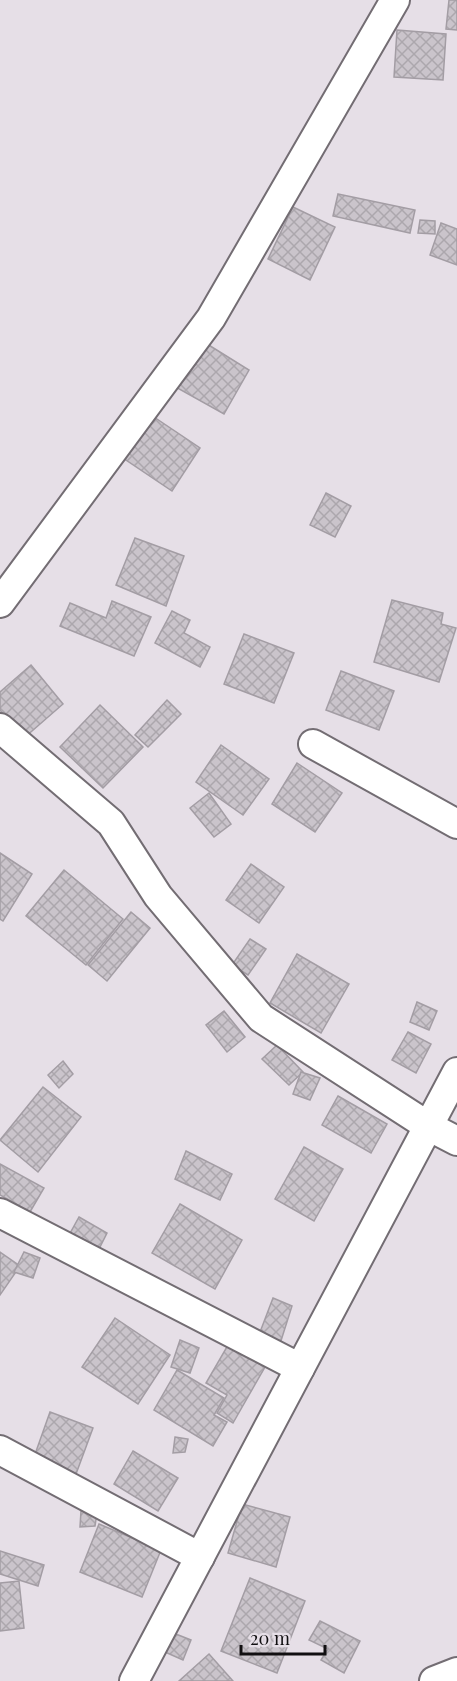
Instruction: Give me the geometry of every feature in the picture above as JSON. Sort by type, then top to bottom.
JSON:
[{"type":"street","points":[[0,603],[211,318],[395,0]]},
{"type":"street","points":[[0,728],[111,823],[158,896],[261,1018],[428,1126],[457,1141]]},
{"type":"street","points":[[313,744],[457,824]]},
{"type":"street","points":[[134,1681],[457,1072]]},
{"type":"street","points":[[0,1213],[300,1368]]},
{"type":"street","points":[[0,1450],[200,1557]]},
{"type":"street","points":[[434,1681],[457,1671]]},
{"type":"building","points":[[449,0],[457,0],[457,30],[446,29]]},
{"type":"building","points":[[397,30],[446,34],[443,80],[394,77]]},
{"type":"building","points":[[338,194],[415,210],[410,233],[333,216]]},
{"type":"building","points":[[293,207],[335,227],[310,280],[268,259]]},
{"type":"building","points":[[420,220],[435,221],[435,234],[418,233]]},
{"type":"building","points":[[441,223],[457,229],[457,265],[430,255]]},
{"type":"building","points":[[199,339],[249,370],[224,414],[172,385]]},
{"type":"building","points":[[151,415],[200,448],[172,491],[123,458]]},
{"type":"building","points":[[326,493],[351,506],[335,537],[310,525]]},
{"type":"building","points":[[135,538],[184,556],[166,606],[116,585]]},
{"type":"building","points":[[392,600],[443,613],[441,624],[456,628],[439,682],[374,662]]},
{"type":"building","points":[[112,601],[151,617],[134,656],[60,626],[70,603],[106,618]]},
{"type":"building","points":[[172,611],[190,620],[184,633],[210,647],[200,667],[155,643]]},
{"type":"building","points":[[244,634],[294,653],[274,703],[224,684]]},
{"type":"building","points":[[31,665],[63,704],[24,738],[0,710],[0,692]]},
{"type":"building","points":[[341,671],[394,691],[379,730],[326,710]]},
{"type":"building","points":[[167,700],[181,714],[148,747],[135,735]]},
{"type":"building","points":[[100,705],[143,747],[103,788],[60,747]]},
{"type":"building","points":[[221,745],[269,779],[243,815],[196,782]]},
{"type":"building","points":[[297,763],[342,793],[315,832],[272,804]]},
{"type":"building","points":[[209,793],[231,824],[214,837],[190,808]]},
{"type":"building","points":[[0,853],[32,874],[3,921],[0,919]]},
{"type":"building","points":[[251,864],[284,887],[259,923],[226,900]]},
{"type":"building","points":[[64,870],[123,919],[86,965],[26,916]]},
{"type":"building","points":[[131,912],[150,928],[107,981],[88,965]]},
{"type":"building","points":[[250,939],[266,949],[248,975],[232,965]]},
{"type":"building","points":[[297,954],[349,984],[321,1033],[270,1003]]},
{"type":"building","points":[[417,1002],[437,1011],[429,1030],[410,1022]]},
{"type":"building","points":[[224,1011],[245,1037],[227,1052],[206,1025]]},
{"type":"building","points":[[408,1032],[431,1044],[416,1073],[392,1060]]},
{"type":"building","points":[[277,1045],[303,1072],[289,1085],[262,1059]]},
{"type":"building","points":[[63,1061],[73,1074],[59,1088],[48,1075]]},
{"type":"building","points":[[301,1072],[320,1078],[310,1100],[293,1094]]},
{"type":"building","points":[[43,1087],[81,1117],[38,1172],[0,1140]]},
{"type":"building","points":[[338,1096],[387,1124],[371,1153],[322,1125]]},
{"type":"building","points":[[304,1147],[343,1169],[314,1221],[275,1199]]},
{"type":"building","points":[[186,1151],[232,1174],[220,1200],[175,1179]]},
{"type":"building","points":[[0,1164],[44,1188],[30,1212],[0,1195]]},
{"type":"building","points":[[180,1204],[242,1240],[215,1289],[152,1253]]},
{"type":"building","points":[[79,1217],[107,1233],[97,1253],[68,1237]]},
{"type":"building","points":[[0,1252],[20,1266],[0,1295]]},
{"type":"building","points":[[24,1252],[40,1258],[33,1278],[14,1272]]},
{"type":"building","points":[[273,1298],[292,1306],[279,1347],[257,1340]]},
{"type":"building","points":[[115,1318],[170,1355],[138,1404],[82,1367]]},
{"type":"building","points":[[180,1340],[199,1348],[190,1373],[171,1367]]},
{"type":"building","points":[[228,1345],[265,1367],[233,1423],[217,1413],[227,1395],[206,1383]]},
{"type":"building","points":[[177,1370],[224,1398],[214,1415],[227,1422],[213,1446],[154,1410]]},
{"type":"building","points":[[50,1412],[93,1428],[76,1474],[34,1457]]},
{"type":"building","points":[[175,1437],[188,1439],[185,1452],[173,1453]]},
{"type":"building","points":[[133,1451],[178,1478],[158,1511],[114,1484]]},
{"type":"building","points":[[242,1504],[290,1517],[276,1567],[228,1553]]},
{"type":"building","points":[[81,1511],[97,1513],[95,1526],[80,1527]]},
{"type":"building","points":[[99,1524],[161,1550],[142,1597],[80,1572]]},
{"type":"building","points":[[0,1551],[44,1565],[38,1586],[0,1574]]},
{"type":"building","points":[[250,1578],[305,1601],[277,1673],[221,1651]]},
{"type":"building","points":[[19,1581],[24,1628],[0,1631],[0,1583]]},
{"type":"building","points":[[320,1621],[360,1641],[344,1673],[321,1660],[328,1649],[309,1640]]},
{"type":"building","points":[[163,1629],[191,1640],[183,1660],[156,1648]]},
{"type":"building","points":[[209,1654],[233,1681],[179,1681]]}]
